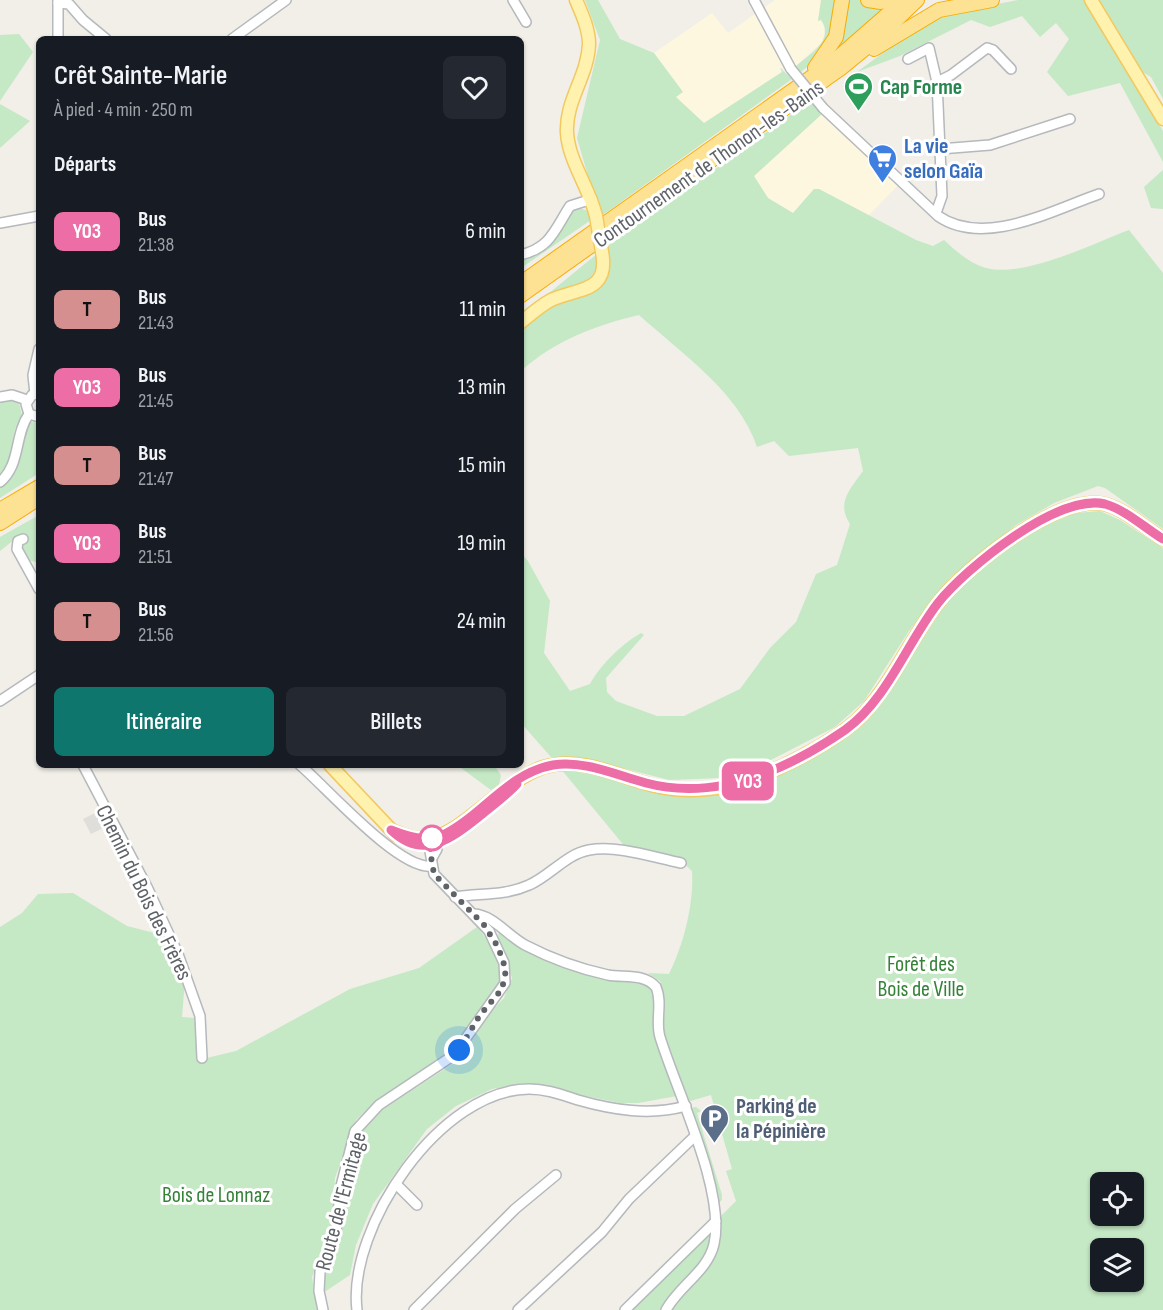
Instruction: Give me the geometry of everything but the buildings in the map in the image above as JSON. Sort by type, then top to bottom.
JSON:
[{"type":"highway","points":[[797,87],[831,48],[839,26],[842,0]]},
{"type":"highway","points":[[868,0],[881,2],[891,0]]},
{"type":"highway","name":"Contournement de Thonon-les-Bains","points":[[524,280],[544,268],[861,40],[904,0]]},
{"type":"highway","name":"Contournement de Thonon-les-Bains","points":[[524,293],[824,80],[874,41],[917,0]]},
{"type":"highway","points":[[824,80],[933,12],[952,6],[992,0]]},
{"type":"highway","points":[[524,299],[558,269]]},
{"type":"highway","points":[[0,510],[36,487]]},
{"type":"highway","points":[[0,523],[36,500]]},
{"type":"highway","points":[[0,528],[36,510]]},
{"type":"main road","points":[[524,320],[552,300],[593,286],[603,270],[592,199],[573,158],[567,133],[570,107],[587,61],[589,44],[586,27],[576,0]]},
{"type":"main road","points":[[1091,0],[1163,119]]},
{"type":"main road","points":[[333,768],[404,841],[434,841],[457,834],[522,779],[541,768],[563,764],[588,766],[673,789],[715,788],[751,780],[832,738],[857,721],[874,701],[946,593],[1032,524],[1070,507],[1096,503],[1118,510],[1163,539]]},
{"type":"street","points":[[236,36],[286,0]]},
{"type":"street","points":[[513,0],[526,22]]},
{"type":"street","points":[[754,0],[791,69],[824,108],[936,213],[958,225],[994,229],[1099,194]]},
{"type":"street","points":[[58,36],[58,1],[69,4],[87,24],[102,36]]},
{"type":"street","points":[[908,59],[929,48],[937,82],[942,201],[936,213]]},
{"type":"street","points":[[937,82],[951,75],[987,48],[993,50],[1011,69]]},
{"type":"street","points":[[940,149],[990,145],[1070,119]]},
{"type":"street","points":[[524,254],[533,251],[553,236],[570,206],[592,199]]},
{"type":"street","points":[[0,223],[36,217]]},
{"type":"street","points":[[0,482],[11,469],[20,430],[34,416],[26,408],[34,396],[33,375],[36,362]]},
{"type":"street","points":[[0,397],[34,396]]},
{"type":"street","points":[[23,539],[17,544],[17,549],[36,584]]},
{"type":"street","points":[[0,701],[36,679]]},
{"type":"street","name":"Chemin du Bois des Frères","points":[[85,768],[147,887],[178,954],[200,1016],[202,1058]]},
{"type":"street","points":[[303,768],[372,832],[411,862],[421,866],[431,862]]},
{"type":"street","points":[[434,841],[431,862],[437,878],[474,914],[484,915],[516,940],[551,957],[608,975],[644,979],[651,982],[658,994],[661,1039],[686,1106],[712,1194],[716,1221],[714,1245],[709,1258],[666,1310]]},
{"type":"street","points":[[455,897],[489,895],[527,886],[573,855],[592,850],[613,850],[681,863]]},
{"type":"street","name":"Route de l'Ermitage","points":[[323,1310],[319,1291],[320,1272],[338,1227],[341,1186],[355,1131],[379,1105],[454,1055],[505,983],[506,970],[502,957],[489,931],[474,914]]},
{"type":"street","points":[[357,1310],[356,1286],[361,1254],[377,1214],[396,1184],[449,1123],[474,1106],[508,1091],[528,1089],[548,1090],[623,1110],[662,1110],[686,1106]]},
{"type":"street","points":[[518,1310],[602,1232],[629,1198],[695,1136]]},
{"type":"street","points":[[414,1310],[518,1206],[556,1175]]},
{"type":"street","points":[[396,1184],[417,1204]]},
{"type":"street","points":[[625,1310],[716,1221]]},
{"type":"shaded area","points":[[775,0],[821,0],[818,21],[821,20],[825,26],[823,41],[796,66],[780,68],[782,72],[704,123],[675,97],[682,91],[654,53],[712,13],[728,33]]},
{"type":"shaded area","points":[[822,114],[898,185],[869,215],[819,189],[814,189],[793,213],[768,198],[754,176]]},
{"type":"shaded area","points":[[97,812],[105,827],[91,834],[83,819]]},
{"type":"green space","points":[[585,0],[598,0],[620,39],[654,53],[683,92],[676,97],[704,123],[782,72],[780,68],[792,79],[600,217],[577,138],[600,40]]},
{"type":"green space","points":[[821,0],[838,0],[834,22],[823,49],[801,72],[796,66],[819,46],[825,34],[825,27],[821,20],[818,21]]},
{"type":"green space","points":[[845,0],[862,0],[887,6],[838,49]]},
{"type":"green space","points":[[1018,0],[1084,0],[1163,131],[1163,162],[1120,83],[1068,96],[1047,72],[1069,39],[1056,23],[1040,37],[1022,16],[990,27],[971,20],[900,56],[857,72],[921,25],[941,15]]},
{"type":"green space","points":[[1098,0],[1163,0],[1163,99],[1151,77],[1139,70]]},
{"type":"green space","points":[[19,34],[33,52],[0,101],[0,35]]},
{"type":"green space","points":[[810,101],[822,114],[754,176],[768,198],[793,213],[814,189],[819,189],[916,240],[933,246],[944,240],[974,263],[986,268],[1002,270],[1058,258],[1129,230],[1163,273],[1163,529],[1105,488],[1098,486],[1054,503],[1016,525],[951,577],[909,631],[864,701],[835,727],[763,764],[720,778],[669,780],[580,757],[551,757],[524,726],[524,556],[550,601],[544,653],[570,691],[590,684],[612,655],[641,633],[644,635],[606,678],[607,692],[616,701],[657,716],[684,716],[740,689],[770,648],[796,622],[816,574],[837,565],[850,524],[844,509],[846,496],[863,471],[858,448],[789,456],[774,441],[757,447],[748,427],[723,391],[639,315],[591,329],[547,351],[524,368],[524,327],[551,306],[595,290],[602,285],[608,265],[606,247]]},
{"type":"green space","points":[[0,104],[30,121],[0,148]]},
{"type":"green space","points":[[1163,170],[1163,209],[1151,208],[1144,187]]},
{"type":"green space","points":[[579,208],[588,211],[591,220],[524,266],[524,256],[572,211]]},
{"type":"green space","points":[[597,254],[596,269],[588,282],[524,314]]},
{"type":"green space","points":[[0,399],[15,400],[19,403],[22,415],[15,429],[8,463],[0,477]]},
{"type":"green space","points":[[31,422],[36,423],[36,475],[0,498],[0,488],[9,481],[14,472],[25,428]]},
{"type":"green space","name":"Forêt des Bois de Ville","points":[[1100,511],[1120,520],[1163,548],[1163,1310],[672,1310],[712,1260],[719,1235],[720,1217],[736,1201],[726,1171],[732,1169],[711,1095],[687,1102],[664,1036],[661,982],[648,973],[669,974],[690,910],[692,871],[678,858],[626,848],[561,769],[600,775],[663,792],[703,794],[740,787],[793,765],[842,738],[871,715],[954,592],[1006,548],[1033,530],[1076,513]]},
{"type":"green space","points":[[36,517],[36,562],[24,559],[15,539],[0,551],[0,537]]},
{"type":"green space","points":[[461,768],[496,768],[501,775],[499,785],[491,790]]},
{"type":"green space","name":"Bois de Lonnaz","points":[[73,893],[127,926],[166,936],[185,980],[182,1017],[195,1018],[198,1060],[236,1051],[350,989],[419,968],[477,927],[493,947],[500,964],[500,983],[452,1050],[372,1105],[356,1120],[335,1178],[333,1221],[312,1277],[317,1310],[0,1310],[0,927],[22,913],[38,894]]},
{"type":"green space","points":[[499,932],[517,945],[643,982],[654,991],[677,1096],[638,1103],[620,1103],[523,1083],[492,1089],[456,1106],[427,1129],[373,1204],[356,1245],[350,1275],[323,1293],[327,1268],[342,1227],[346,1175],[357,1141],[370,1120],[379,1112],[460,1059],[484,1019],[504,998],[512,978],[498,936]]},
{"type":"green space","points":[[696,1107],[701,1111],[697,1113],[722,1195],[722,1200],[717,1204],[689,1108]]},
{"type":"green space","points":[[711,1230],[710,1242],[700,1263],[660,1310],[631,1310]]},
{"type":"bus line","name":"Y03","points":[[517,784],[448,840],[430,845],[413,844],[401,839],[391,830],[406,836],[424,839],[443,835],[505,788],[541,768],[555,765],[588,766],[673,789],[715,788],[751,780],[832,738],[857,721],[874,701],[946,593],[1032,524],[1070,507],[1096,503],[1118,510],[1163,539]]},
{"type":"place","name":"Cap Forme","points":[[859,112]]},
{"type":"place","name":"La vie selon Gaïa","points":[[883,184]]},
{"type":"place","name":"Parking de la Pépinière","points":[[715,1144]]},
{"type":"route","points":[[432,838],[430,851],[434,874],[489,931],[498,947],[506,970],[502,989],[480,1015],[459,1050]]}]
